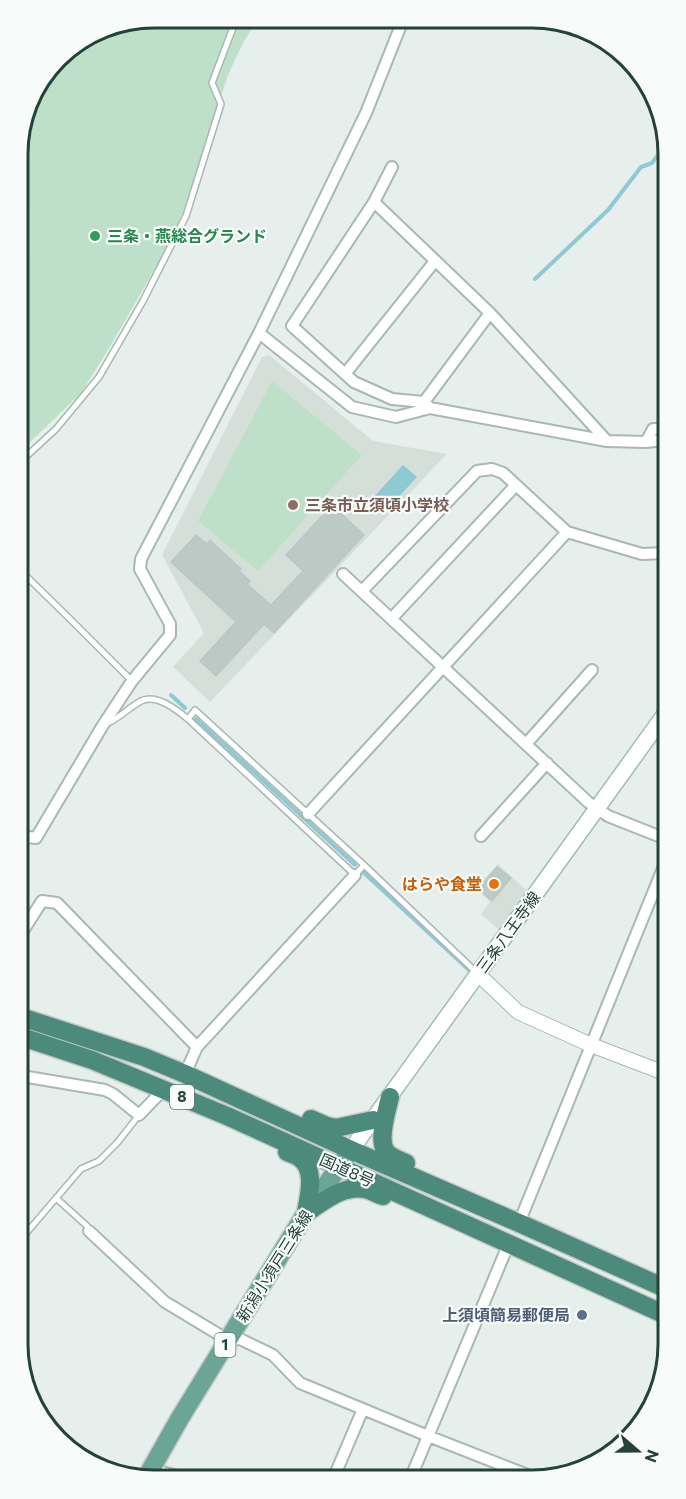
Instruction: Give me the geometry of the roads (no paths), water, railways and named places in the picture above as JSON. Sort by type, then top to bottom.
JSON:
[{"type":"highway","name":"国道8号","points":[[28,1019],[144,1057],[185,1074],[351,1150],[657,1284]]},
{"type":"highway","name":"国道8号","points":[[28,1039],[92,1060],[227,1116],[657,1311]]},
{"type":"highway","points":[[390,1097],[382,1138],[386,1152],[392,1157],[441,1178],[472,1202]]},
{"type":"highway","points":[[261,1108],[278,1105],[336,1128],[372,1120]]},
{"type":"highway","points":[[227,1116],[239,1131],[299,1157],[303,1161],[308,1170],[310,1189],[306,1213]]},
{"type":"highway","points":[[306,1213],[335,1194],[347,1190],[364,1189],[417,1210],[439,1211]]},
{"type":"main road","name":"三条八王寺線","points":[[351,1150],[658,724]]},
{"type":"main road","name":"新潟小須戸三条線","points":[[151,1470],[306,1213],[351,1150]]},
{"type":"street","points":[[28,837],[36,838],[132,681],[170,635],[170,624],[140,569],[141,559],[259,333],[366,113],[400,28]]},
{"type":"street","points":[[392,167],[374,202],[292,326],[354,382],[392,399],[607,441],[658,441]]},
{"type":"street","points":[[374,202],[490,313],[607,441]]},
{"type":"street","points":[[345,374],[435,261]]},
{"type":"street","points":[[259,333],[352,407],[396,417],[427,405],[490,313]]},
{"type":"street","points":[[646,442],[653,429],[658,429]]},
{"type":"street","points":[[362,591],[477,471],[492,469],[503,473],[567,532],[642,554],[658,553]]},
{"type":"street","points":[[392,618],[516,485]]},
{"type":"street","points":[[308,814],[567,532]]},
{"type":"street","points":[[344,574],[597,809],[608,816],[657,836]]},
{"type":"street","points":[[526,744],[592,670]]},
{"type":"street","points":[[481,836],[547,763]]},
{"type":"street","points":[[185,1074],[197,1047],[355,875]]},
{"type":"street","points":[[519,1223],[657,882]]},
{"type":"street","points":[[28,922],[42,901],[57,903],[197,1047]]},
{"type":"street","points":[[477,974],[518,1012],[591,1045],[657,1070]]},
{"type":"street","points":[[28,1077],[105,1090],[139,1115],[164,1089]]},
{"type":"street","points":[[89,1232],[165,1302],[228,1340],[240,1339],[273,1355],[300,1383],[515,1470]]},
{"type":"street","points":[[414,1470],[509,1243]]},
{"type":"street","points":[[337,1470],[363,1409]]},
{"type":"lane","points":[[29,456],[56,429],[99,376],[143,302],[186,216],[221,104],[212,83],[233,29]]},
{"type":"lane","points":[[29,578],[132,681]]},
{"type":"lane","points":[[103,725],[116,720],[142,701],[149,699],[178,711],[355,875],[364,865]]},
{"type":"lane","points":[[188,719],[195,710],[364,865],[477,974]]},
{"type":"lane","points":[[28,1231],[81,1169],[99,1161],[139,1115]]},
{"type":"lane","points":[[56,1198],[87,1226],[89,1232]]},
{"type":"water","points":[[403,465],[417,477],[384,513],[371,500]]},
{"type":"waterway","points":[[535,279],[608,210],[641,167],[652,163],[658,155]]},
{"type":"waterway","points":[[171,695],[185,708]]},
{"type":"waterway","points":[[196,719],[355,865]]},
{"type":"waterway","points":[[363,872],[469,970]]},
{"type":"place","name":"三条・燕総合グランド","points":[[95,236]]},
{"type":"place","name":"三条市立須頃小学校","points":[[293,505]]},
{"type":"place","name":"はらや食堂","points":[[494,884]]},
{"type":"place","name":"上須頃簡易郵便局","points":[[582,1315]]}]
